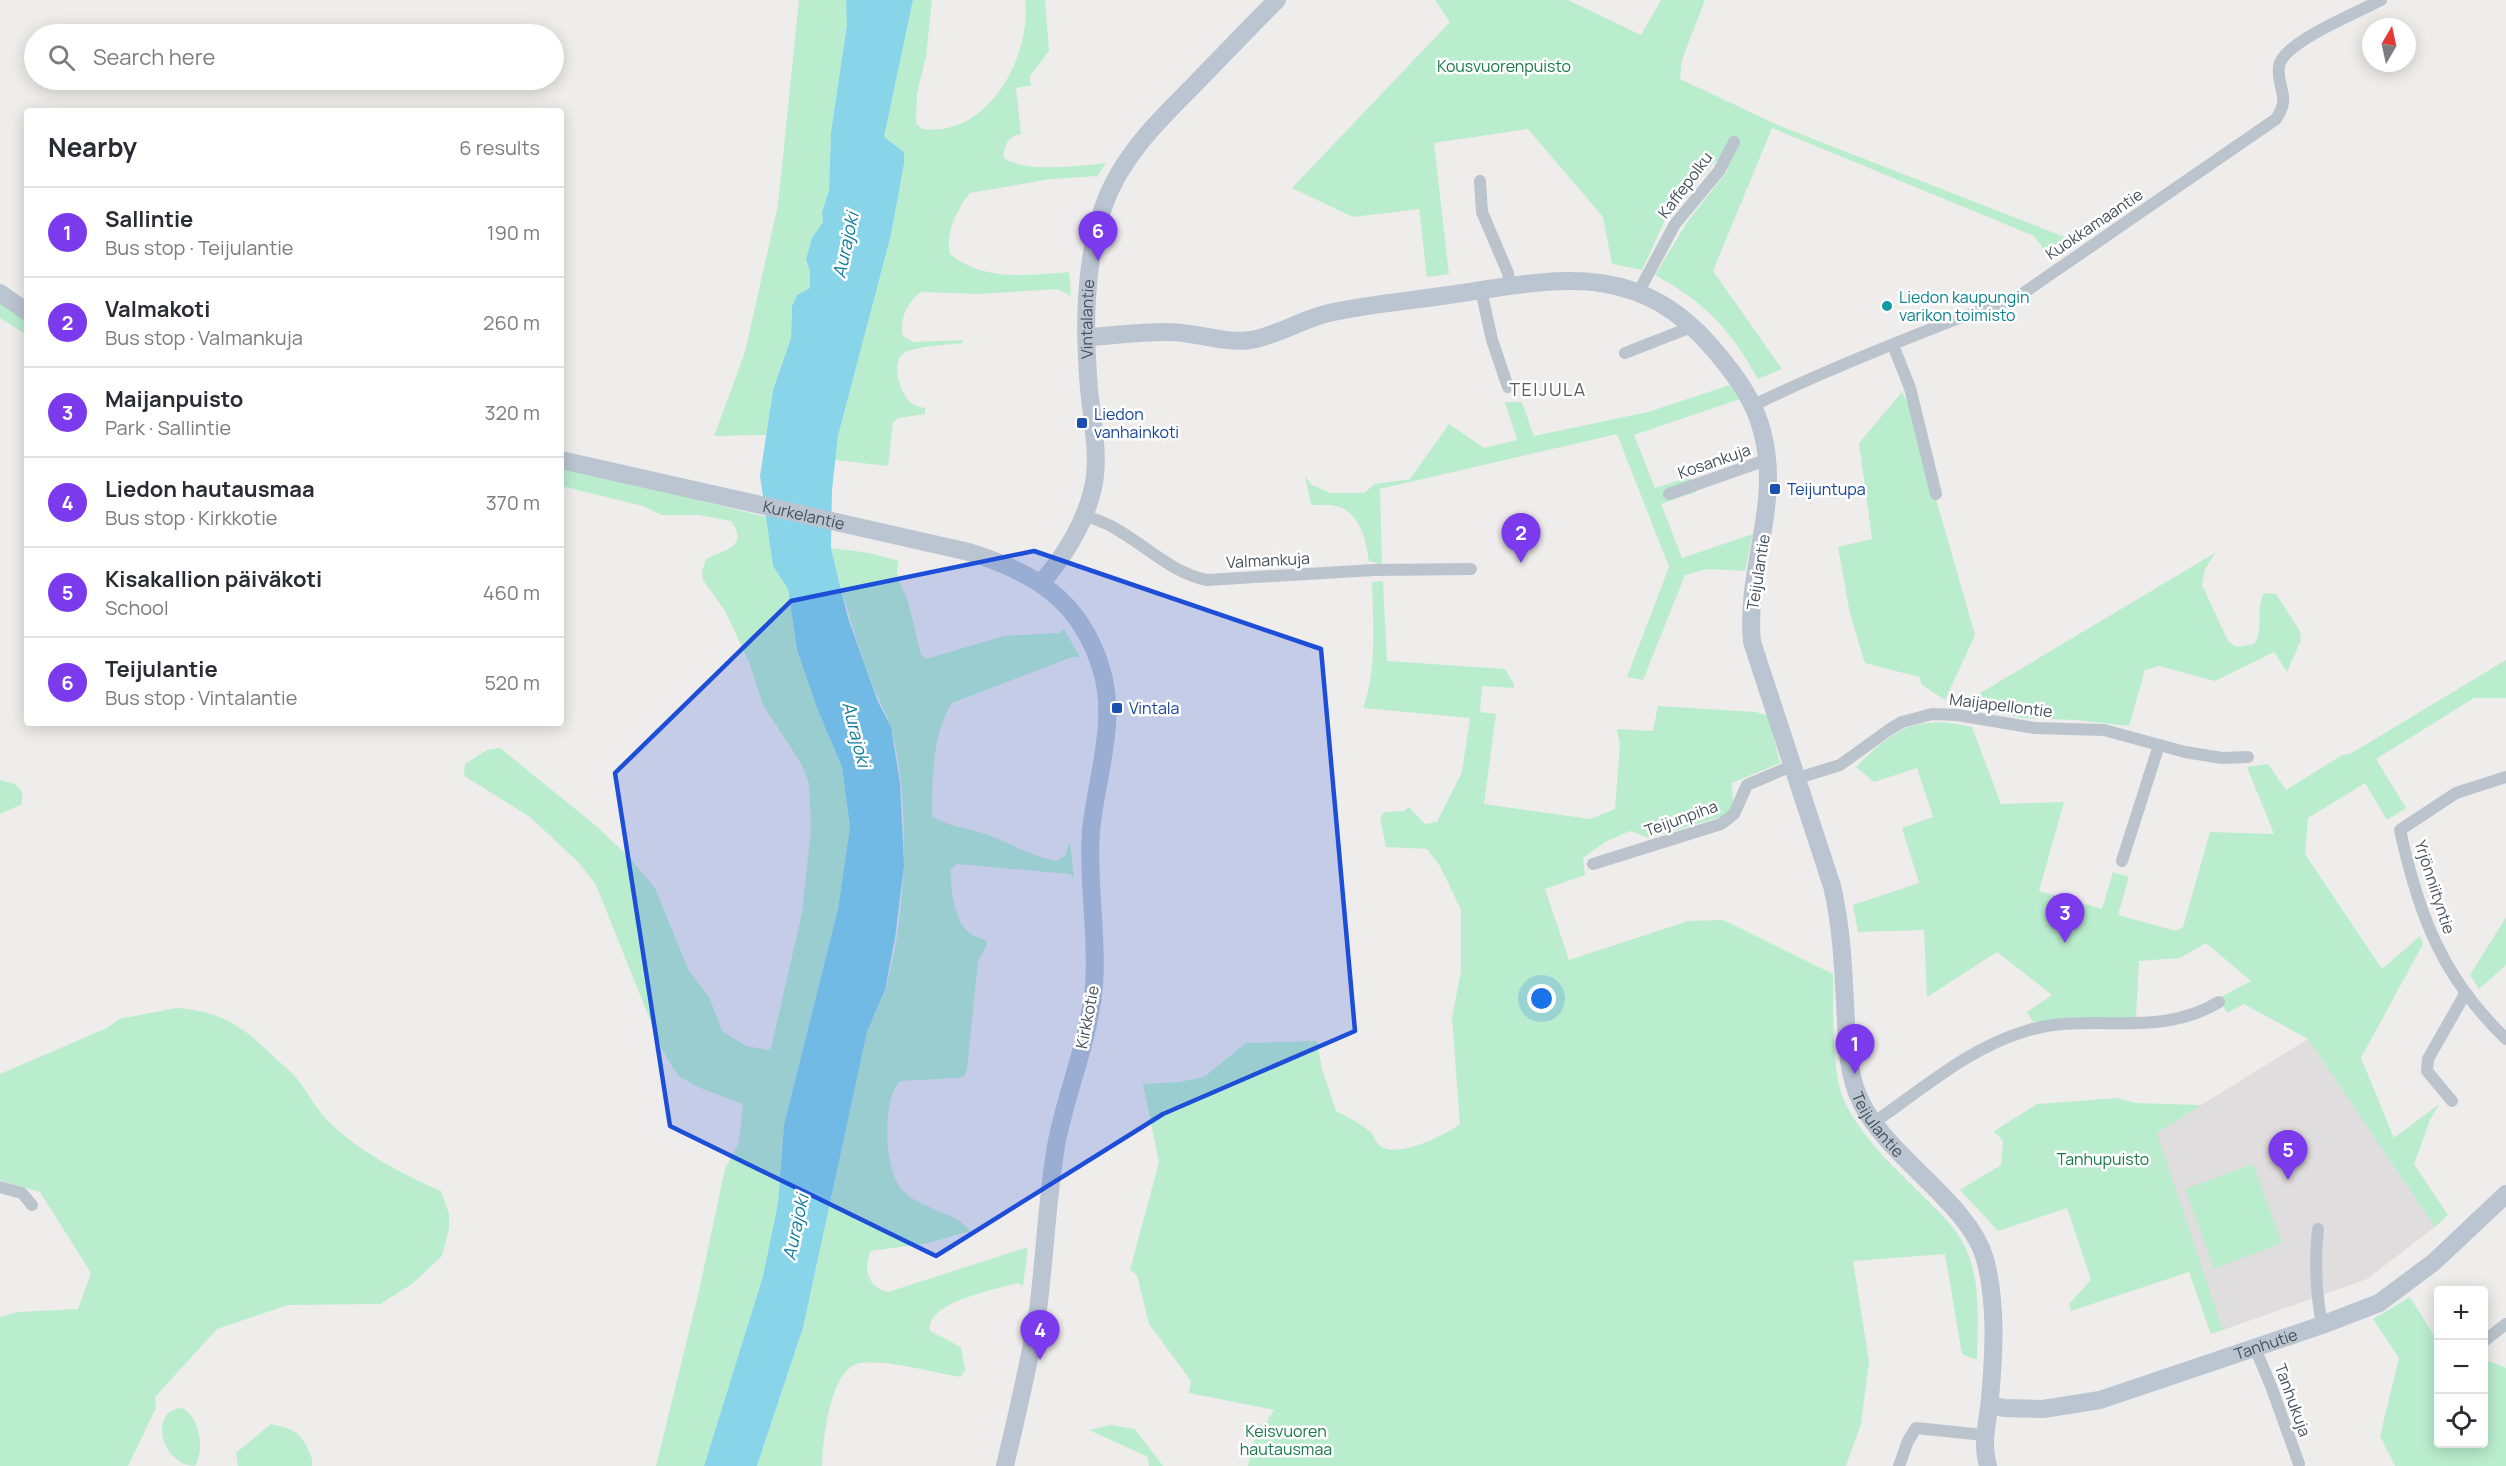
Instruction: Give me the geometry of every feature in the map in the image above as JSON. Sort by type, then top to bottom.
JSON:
[{"type":"street","name":"Vintalantie","points":[[1041,583],[1054,568],[1084,516],[1093,486],[1095,453],[1086,307],[1092,255],[1104,206],[1114,183],[1136,148],[1158,121],[1277,0]]},
{"type":"street","name":"Kuokkamaantie","points":[[1754,405],[1893,345],[1957,319],[1993,309],[2019,296],[2276,119],[2284,102],[2279,69],[2285,55],[2297,44],[2381,0]]},
{"type":"street","name":"Kaffepolku","points":[[1642,285],[1675,224],[1719,171],[1734,142]]},
{"type":"street","points":[[1480,181],[1482,212],[1508,273],[1510,287]]},
{"type":"street","name":"Teijulantie","points":[[1087,337],[1168,332],[1245,340],[1272,334],[1331,312],[1481,290],[1589,282],[1642,285],[1694,326],[1740,382],[1754,405],[1769,459],[1769,498],[1751,591],[1752,642],[1796,772],[1839,914],[1847,1045],[1852,1079],[1863,1106],[1874,1123],[1966,1223],[1981,1246],[1986,1263],[1994,1340],[1990,1405],[1983,1434]]},
{"type":"street","points":[[1481,290],[1492,340],[1508,387]]},
{"type":"street","points":[[0,293],[24,310]]},
{"type":"street","points":[[1625,353],[1694,326]]},
{"type":"street","points":[[1893,345],[1910,388],[1936,494]]},
{"type":"street","name":"Kosankuja","points":[[1669,494],[1769,459]]},
{"type":"street","name":"Kurkelantie","points":[[564,461],[969,552],[1007,564],[1041,583]]},
{"type":"street","name":"Valmankuja","points":[[1084,516],[1099,519],[1187,574],[1207,580],[1374,570],[1471,569]]},
{"type":"street","name":"Kirkkotie","points":[[1005,1466],[1038,1308],[1047,1211],[1059,1134],[1090,1015],[1095,966],[1090,847],[1107,723],[1105,684],[1096,653],[1071,612],[1059,597],[1041,583]]},
{"type":"street","name":"Maijapellontie","points":[[1796,772],[1840,765],[1902,722],[1932,714],[1957,715],[2035,728],[2104,730],[2158,745],[2222,758],[2248,757]]},
{"type":"street","points":[[2122,861],[2158,745]]},
{"type":"street","name":"Teijunpiha","points":[[1593,864],[1721,824],[1734,814],[1747,784],[1796,772]]},
{"type":"street","name":"Yrjönniityntie","points":[[2506,777],[2456,793],[2400,830],[2424,917],[2442,958],[2464,994],[2506,1039]]},
{"type":"street","points":[[2452,1101],[2427,1071],[2428,1059],[2464,994]]},
{"type":"street","points":[[1874,1123],[1967,1057],[2026,1030],[2067,1025],[2165,1023],[2201,1013],[2219,1002]]},
{"type":"street","points":[[0,1187],[22,1193],[32,1205]]},
{"type":"street","name":"Tanhutie","points":[[1990,1405],[2004,1408],[2043,1408],[2100,1400],[2322,1325],[2379,1303],[2434,1262],[2506,1194]]},
{"type":"street","points":[[2318,1229],[2314,1258],[2322,1325]]},
{"type":"street","points":[[2485,1340],[2506,1323]]},
{"type":"street","name":"Tanhukuja","points":[[2254,1348],[2271,1386],[2299,1464]]},
{"type":"street","points":[[1899,1466],[1908,1441],[1916,1428],[1983,1434],[1988,1466]]},
{"type":"highlighted area","points":[[1034,551],[1321,649],[1355,1031],[1163,1114],[936,1256],[670,1126],[615,773],[791,601]]},
{"type":"shaded area","points":[[2308,1039],[2435,1227],[2367,1279],[2223,1330],[2156,1133]]},
{"type":"green space","points":[[799,0],[846,0],[847,3],[847,24],[831,132],[829,190],[822,212],[823,222],[812,238],[806,259],[810,272],[810,289],[797,295],[792,306],[791,338],[773,390],[766,435],[714,436],[745,352],[778,205]]},
{"type":"green space","points":[[913,0],[932,0],[926,57],[917,93],[916,123],[922,129],[946,128],[967,121],[985,107],[1001,89],[1013,68],[1021,45],[1025,22],[1025,0],[1045,0],[1049,51],[1030,76],[1030,82],[1033,85],[1016,88],[1021,134],[1007,142],[1004,158],[1014,163],[1039,167],[1106,163],[1097,176],[1051,179],[970,193],[965,199],[951,230],[950,254],[963,263],[992,273],[1022,275],[1069,272],[1071,296],[1057,289],[979,294],[921,292],[916,296],[908,306],[903,318],[903,336],[913,342],[963,340],[963,343],[914,349],[899,358],[897,370],[903,391],[911,403],[925,408],[925,414],[899,418],[893,422],[888,466],[835,460],[838,436],[891,235],[904,164],[904,152],[884,137]]},
{"type":"green space","name":"Kousvuorenpuisto","points":[[1435,0],[1568,0],[1641,35],[1661,0],[1705,0],[1682,60],[1680,79],[1780,126],[2080,243],[2050,258],[2034,236],[1772,128],[1713,271],[1782,369],[1758,379],[1737,345],[1715,319],[1689,296],[1655,275],[1688,221],[1728,170],[1716,161],[1666,218],[1642,270],[1612,264],[1603,217],[1528,129],[1434,143],[1449,274],[1427,277],[1419,209],[1353,217],[1292,188],[1450,22]]},
{"type":"green space","points":[[0,302],[24,315],[24,333],[0,318]]},
{"type":"green space","points":[[1730,385],[1740,399],[1634,435],[1655,488],[1690,477],[1696,492],[1661,504],[1682,558],[1753,534],[1745,571],[1707,569],[1685,575],[1643,680],[1627,677],[1669,567],[1617,434],[1380,489],[1382,565],[1369,561],[1364,536],[1351,514],[1336,506],[1311,505],[1305,476],[1312,485],[1331,493],[1364,493],[1375,484],[1410,479],[1449,424],[1484,448],[1517,440],[1505,402],[1522,402],[1534,436],[1648,412]]},
{"type":"green space","points":[[1902,392],[1909,405],[1975,635],[1945,700],[1922,685],[1919,677],[1865,663],[1850,614],[1838,547],[1872,539],[1859,443]]},
{"type":"green space","points":[[564,467],[766,517],[773,566],[788,589],[797,650],[817,708],[842,767],[850,827],[838,909],[784,1125],[778,1203],[763,1276],[704,1466],[656,1466],[699,1291],[725,1169],[739,1142],[743,1104],[700,1088],[680,1077],[673,1068],[660,1045],[596,885],[579,863],[530,817],[464,776],[465,764],[487,750],[500,748],[595,825],[630,858],[655,888],[688,969],[710,999],[722,1031],[746,1046],[768,1050],[771,1048],[802,913],[811,829],[809,783],[802,765],[763,705],[749,662],[725,611],[703,580],[702,572],[706,559],[736,543],[736,530],[731,521],[698,515],[662,515],[643,506],[564,487]]},
{"type":"green space","points":[[831,548],[870,553],[899,561],[898,578],[908,601],[921,655],[926,659],[1004,636],[1059,633],[1064,629],[1080,657],[1072,657],[952,703],[940,729],[934,758],[932,816],[945,823],[986,834],[1029,853],[1056,861],[1065,856],[1070,841],[1074,879],[1070,874],[957,864],[951,869],[951,884],[958,917],[969,933],[986,940],[987,945],[978,961],[967,1070],[964,1076],[956,1078],[900,1081],[894,1090],[890,1104],[887,1136],[892,1168],[903,1191],[919,1202],[957,1220],[970,1231],[929,1243],[871,1251],[867,1264],[871,1282],[881,1290],[888,1292],[1028,1247],[1023,1286],[1017,1283],[963,1299],[938,1312],[931,1321],[930,1331],[961,1347],[965,1370],[961,1377],[883,1363],[860,1363],[850,1368],[841,1378],[835,1392],[826,1424],[822,1466],[757,1466],[803,1328],[867,1032],[885,990],[892,961],[902,895],[904,824],[897,757],[891,728],[864,662]]},
{"type":"green space","points":[[2215,553],[2205,569],[2202,585],[2228,641],[2237,647],[2254,644],[2259,632],[2261,599],[2264,593],[2276,594],[2300,631],[2301,640],[2287,672],[2274,652],[2215,681],[2159,666],[2145,670],[2129,726],[2076,720],[2023,718],[1960,705]]},
{"type":"green space","name":"Keisvuoren hautausmaa","points":[[1383,581],[1387,661],[1505,669],[1514,684],[1514,688],[1482,686],[1480,712],[1496,714],[1484,804],[1590,819],[1615,809],[1620,745],[1617,729],[1653,731],[1658,706],[1756,712],[1768,716],[1780,763],[1732,783],[1733,806],[1724,816],[1649,838],[1630,831],[1605,842],[1583,858],[1585,875],[1545,889],[1569,960],[1688,921],[1723,920],[1833,974],[1835,1059],[1837,1076],[1846,1105],[1853,1118],[1880,1153],[1957,1233],[1965,1247],[1974,1274],[1977,1303],[1977,1360],[1962,1354],[1945,1254],[1853,1261],[1869,1361],[1861,1424],[1846,1466],[1248,1466],[1258,1425],[1266,1423],[1274,1410],[1189,1393],[1191,1381],[1149,1324],[1137,1275],[1130,1270],[1159,1162],[1143,1084],[1179,1082],[1204,1077],[1246,1043],[1317,1041],[1322,1069],[1336,1111],[1365,1128],[1380,1146],[1398,1150],[1409,1148],[1444,1134],[1460,1124],[1452,1018],[1461,971],[1461,910],[1440,866],[1427,849],[1386,847],[1380,818],[1384,812],[1404,811],[1409,807],[1425,824],[1437,822],[1462,772],[1470,718],[1363,708],[1372,663],[1372,582]]},
{"type":"green space","points":[[2506,660],[2506,698],[2474,698],[2376,759],[2406,808],[2387,820],[2365,783],[2308,818],[2305,854],[2382,969],[2420,936],[2423,944],[2361,1058],[2394,1138],[2439,1104],[2430,1120],[2414,1164],[2448,1215],[2435,1227],[2308,1039],[2244,1004],[2227,1013],[2219,998],[2251,981],[2206,943],[2180,958],[2139,961],[2136,1017],[2033,1022],[2027,1012],[2052,995],[1997,952],[1927,997],[1924,930],[1858,932],[1853,905],[1919,883],[1902,828],[1933,817],[1917,768],[1874,782],[1856,767],[1883,742],[1908,727],[1936,722],[1972,727],[2001,804],[2064,802],[2039,891],[2102,909],[2113,872],[2129,877],[2118,915],[2176,931],[2183,927],[2210,832],[2274,834],[2247,767],[2268,764],[2286,790]]},
{"type":"green space","points":[[0,780],[15,784],[22,792],[22,804],[0,814]]},
{"type":"green space","points":[[2506,917],[2506,965],[2479,989],[2470,975]]},
{"type":"green space","points":[[176,1008],[218,1016],[240,1028],[292,1073],[324,1116],[353,1143],[411,1177],[441,1191],[449,1214],[449,1228],[442,1256],[412,1284],[380,1304],[288,1305],[217,1329],[155,1397],[156,1408],[128,1466],[0,1466],[0,1317],[18,1312],[78,1309],[91,1273],[40,1192],[0,1180],[0,1074],[107,1028],[119,1019]]},
{"type":"green space","name":"Tanhupuisto","points":[[2117,1098],[2136,1103],[2201,1105],[2157,1133],[2223,1330],[2211,1334],[2189,1272],[2071,1311],[2069,1304],[2091,1280],[2067,1208],[1998,1231],[1960,1190],[2001,1165],[2003,1141],[1994,1131],[2037,1104]]},
{"type":"green space","points":[[2253,1164],[2282,1243],[2214,1269],[2185,1189]]},
{"type":"green space","points":[[2410,1297],[2434,1336],[2434,1448],[2488,1448],[2488,1361],[2506,1368],[2506,1466],[2395,1466],[2380,1436],[2399,1358],[2373,1319]]},
{"type":"green space","points":[[182,1408],[193,1418],[199,1434],[200,1452],[195,1466],[184,1464],[174,1457],[163,1438],[162,1427],[165,1418],[171,1411]]},
{"type":"green space","points":[[271,1424],[288,1429],[301,1437],[310,1454],[312,1466],[238,1466],[236,1453]]},
{"type":"green space","points":[[1111,1425],[1135,1429],[1163,1466],[1149,1466],[1148,1457],[1089,1430]]},
{"type":"water","name":"Aurajoki","points":[[846,0],[913,0],[884,137],[904,152],[904,164],[891,235],[838,436],[832,490],[831,548],[848,618],[878,702],[891,727],[900,783],[904,865],[895,938],[885,990],[867,1032],[803,1328],[757,1466],[704,1466],[763,1276],[778,1203],[784,1125],[838,909],[850,827],[842,767],[817,708],[797,650],[788,589],[773,566],[760,476],[773,390],[791,338],[792,306],[797,295],[810,288],[810,272],[806,259],[812,238],[823,222],[822,212],[829,190],[831,132],[847,24]]},
{"type":"place","name":"Teijulantie","points":[[1098,261]]},
{"type":"place","name":"Liedon kaupungin varikon toimisto","points":[[1887,306]]},
{"type":"place","name":"Liedon vanhainkoti","points":[[1082,423]]},
{"type":"place","name":"Teijuntupa","points":[[1775,489]]},
{"type":"place","name":"Valmakoti","points":[[1521,563]]},
{"type":"place","name":"Vintala","points":[[1117,708]]},
{"type":"place","name":"Maijanpuisto","points":[[2065,943]]},
{"type":"place","name":"Sallintie","points":[[1855,1074]]},
{"type":"place","name":"Kisakallion päiväkoti","points":[[2288,1180]]},
{"type":"place","name":"Liedon hautausmaa","points":[[1040,1360]]},
{"type":"district","name":"TEIJULA","points":[[1548,389]]}]
